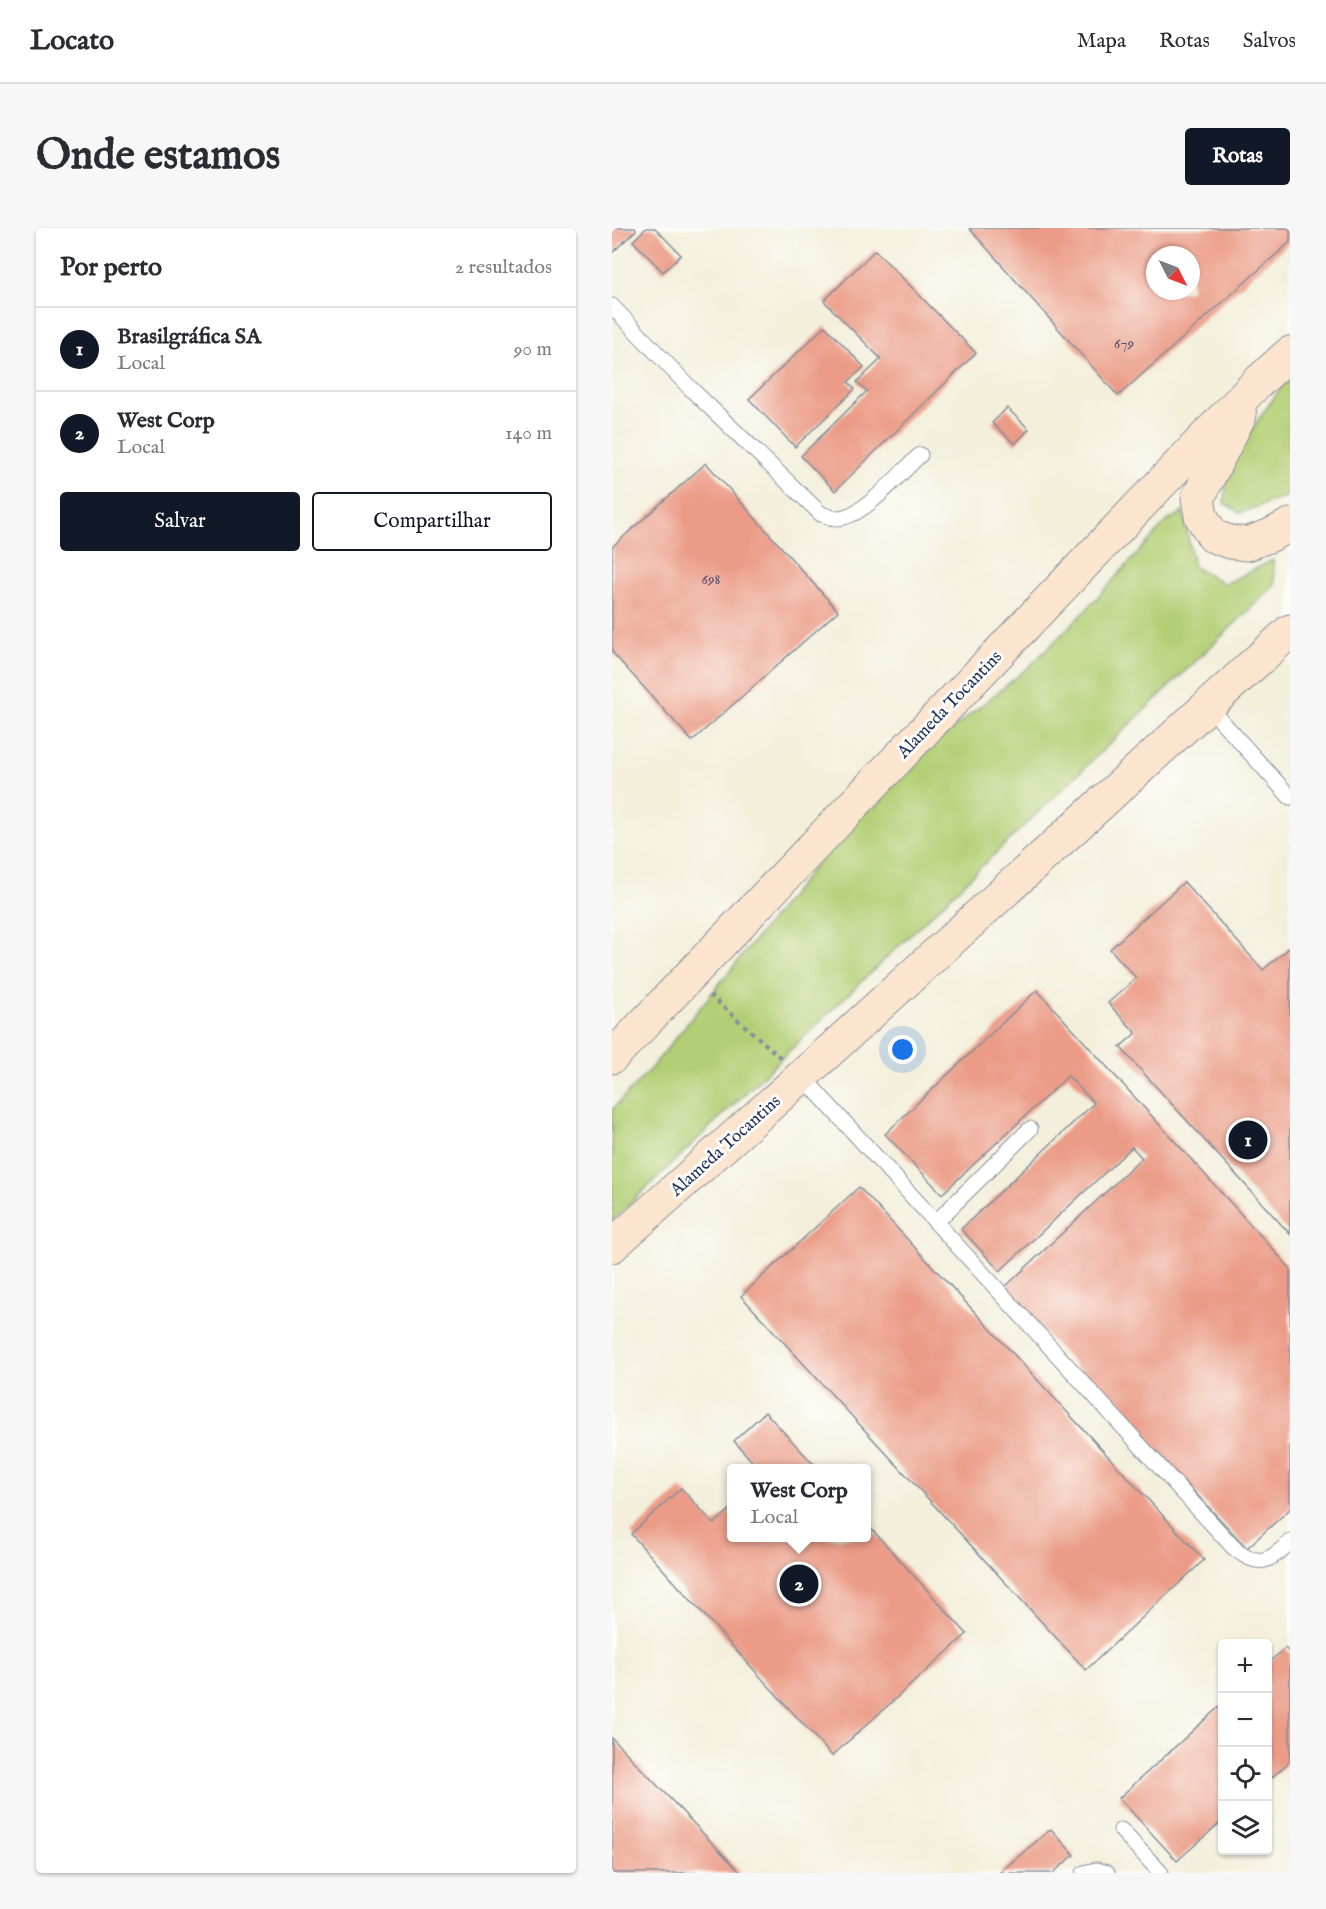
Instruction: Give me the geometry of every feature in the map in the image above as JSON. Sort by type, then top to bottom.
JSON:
[{"type":"main road","name":"Alameda Tocantins","points":[[612,1058],[1256,384],[1290,353]]},
{"type":"main road","points":[[1256,384],[1198,498],[1201,516],[1213,536],[1230,542],[1247,544],[1290,525]]},
{"type":"main road","name":"Alameda Tocantins","points":[[612,1246],[1290,631]]},
{"type":"lane","points":[[612,306],[690,388],[821,514],[836,518],[850,515],[864,508],[920,454]]},
{"type":"lane","points":[[1207,705],[1290,796]]},
{"type":"lane","points":[[802,1076],[1245,1558],[1260,1562],[1274,1557],[1290,1542]]},
{"type":"lane","points":[[936,1222],[1030,1129]]},
{"type":"lane","points":[[1121,1830],[1161,1873]]},
{"type":"lane","points":[[1084,1873],[1096,1870],[1107,1873]]},
{"type":"path","points":[[718,1003],[802,1076]]},
{"type":"green space","points":[[1290,375],[1290,495],[1240,513],[1224,503],[1227,478],[1235,453]]},
{"type":"green space","points":[[1183,512],[1194,567],[1225,584],[1273,560],[1275,585],[612,1221],[612,1110],[653,1066],[825,853],[918,757],[1030,666],[1087,609],[1167,521]]},
{"type":"building","points":[[612,228],[635,228],[636,230],[612,253]]},
{"type":"building","points":[[646,228],[655,228],[681,255],[663,272],[633,241]]},
{"type":"building","points":[[969,228],[1290,228],[1290,242],[1118,396]]},
{"type":"building","points":[[875,250],[976,353],[835,491],[801,456],[867,391],[857,382],[881,359],[824,301]]},
{"type":"building","points":[[825,326],[864,367],[848,382],[855,389],[795,447],[749,399]]},
{"type":"building","points":[[1007,408],[1029,429],[1015,444],[992,423]]},
{"type":"building","points":[[706,463],[838,611],[692,741],[612,652],[612,547]]},
{"type":"building","points":[[1184,882],[1263,970],[1290,947],[1290,1234],[1120,1047],[1136,1033],[1108,1003],[1136,978],[1110,949]]},
{"type":"building","points":[[1037,990],[1290,1268],[1290,1509],[1247,1548],[1003,1289],[1142,1158],[1132,1147],[1000,1271],[961,1229],[1094,1103],[1068,1076],[942,1194],[885,1134]]},
{"type":"building","points":[[859,1187],[1204,1560],[1086,1670],[741,1296]]},
{"type":"building","points":[[765,1412],[813,1464],[754,1464],[734,1441]]},
{"type":"building","points":[[681,1488],[714,1524],[727,1512],[727,1542],[871,1542],[871,1528],[967,1634],[832,1756],[631,1534]]},
{"type":"building","points":[[1285,1648],[1290,1653],[1290,1761],[1272,1777],[1272,1693],[1272,1659]]},
{"type":"building","points":[[1218,1708],[1218,1825],[1177,1861],[1119,1798]]},
{"type":"building","points":[[612,1738],[741,1873],[612,1873]]},
{"type":"building","points":[[1051,1829],[1074,1855],[1053,1873],[999,1873]]},
{"type":"place","name":"Brasilgráfica SA","points":[[1248,1140]]},
{"type":"place","name":"West Corp","points":[[799,1584]]}]
